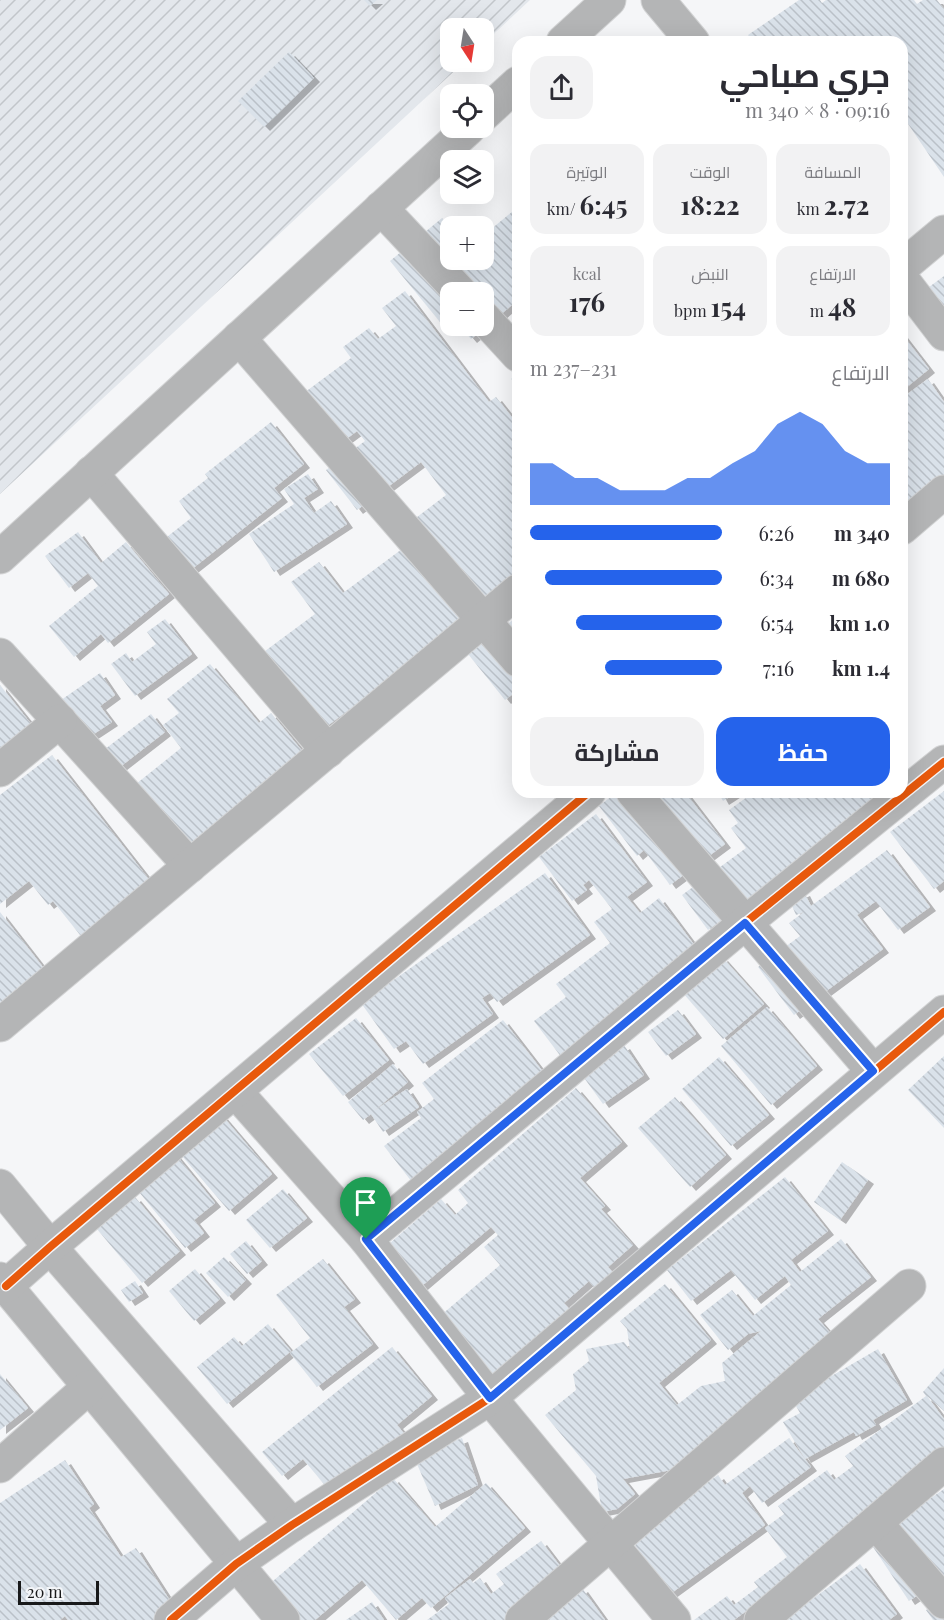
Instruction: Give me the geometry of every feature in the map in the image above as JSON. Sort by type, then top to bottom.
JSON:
[{"type":"street","points":[[570,36],[609,0]]},
{"type":"street","points":[[658,0],[688,36]]},
{"type":"street","points":[[494,105],[512,88]]},
{"type":"street","points":[[0,557],[458,138]]},
{"type":"street","points":[[381,208],[451,282]]},
{"type":"street","points":[[908,262],[944,232]]},
{"type":"street","points":[[908,287],[944,334]]},
{"type":"street","points":[[494,326],[512,341]]},
{"type":"street","points":[[239,338],[512,653]]},
{"type":"street","points":[[91,473],[328,751]]},
{"type":"street","points":[[908,523],[944,492]]},
{"type":"street","points":[[0,1025],[512,596]]},
{"type":"street","points":[[0,655],[190,866]]},
{"type":"street","points":[[0,770],[60,721]]},
{"type":"street","points":[[908,791],[944,762]]},
{"type":"street","points":[[283,1620],[3,1282],[50,1247],[583,798]]},
{"type":"street","points":[[638,798],[873,1071]]},
{"type":"street","points":[[366,1239],[745,923],[900,798]]},
{"type":"street","points":[[171,1620],[236,1564],[292,1525],[490,1398],[944,1011]]},
{"type":"street","points":[[235,1091],[366,1239],[490,1398],[674,1620]]},
{"type":"street","points":[[0,1186],[50,1247],[292,1525]]},
{"type":"street","points":[[522,1620],[909,1286]]},
{"type":"street","points":[[0,1466],[89,1387]]},
{"type":"street","points":[[761,1620],[944,1464]]},
{"type":"street","points":[[876,1522],[944,1602]]},
{"type":"shaded area","points":[[0,0],[530,0],[494,34],[494,18],[440,18],[440,72],[453,72],[0,494]]},
{"type":"building","points":[[364,0],[377,0],[370,6]]},
{"type":"building","points":[[799,0],[820,0],[822,3],[826,0],[914,0],[917,4],[923,0],[937,0],[944,9],[944,177],[908,124],[908,36],[748,35]]},
{"type":"building","points":[[289,52],[314,78],[264,127],[238,101]]},
{"type":"building","points":[[512,212],[512,305],[494,320],[494,282],[440,282],[440,322],[390,261],[440,220],[440,270],[494,270],[494,227]]},
{"type":"building","points":[[944,276],[944,328],[908,305],[908,303]]},
{"type":"building","points":[[405,291],[489,402],[496,397],[512,417],[512,588],[315,735],[257,657],[315,614],[291,582],[319,562],[343,593],[410,543],[400,530],[446,495],[421,462],[357,510],[326,470],[365,441],[357,431],[322,457],[285,407],[351,358],[343,347],[369,328],[378,339],[396,326],[382,308]]},
{"type":"building","points":[[908,342],[929,369],[908,386]]},
{"type":"building","points":[[928,379],[944,402],[944,483],[908,509],[908,394]]},
{"type":"building","points":[[271,422],[304,464],[274,488],[282,498],[183,576],[158,544],[191,518],[179,501],[208,478],[205,474]]},
{"type":"building","points":[[308,474],[318,489],[304,498],[314,513],[331,501],[347,524],[274,572],[249,534],[294,504],[284,489]]},
{"type":"building","points":[[78,532],[101,563],[126,542],[169,594],[108,643],[101,634],[74,657],[49,626],[98,586],[88,573],[69,588],[45,556]]},
{"type":"building","points":[[165,619],[192,654],[135,696],[111,664],[126,653],[132,662],[156,644],[147,632]]},
{"type":"building","points":[[512,621],[512,695],[505,700],[468,654]]},
{"type":"building","points":[[210,664],[259,723],[271,713],[307,757],[171,867],[116,800],[181,748],[163,725],[179,713],[167,699]]},
{"type":"building","points":[[100,673],[115,695],[100,706],[112,722],[77,745],[51,707]]},
{"type":"building","points":[[0,685],[39,734],[0,764]]},
{"type":"building","points":[[151,714],[165,732],[107,777],[92,759]]},
{"type":"building","points":[[52,755],[154,886],[84,940],[53,901],[48,905],[29,881],[0,904],[0,795]]},
{"type":"building","points":[[944,791],[944,881],[934,889],[890,832]]},
{"type":"building","points":[[609,798],[690,798],[725,844],[670,885],[644,850],[637,856],[599,806]]},
{"type":"building","points":[[746,798],[870,798],[877,807],[708,930],[682,895],[746,848],[731,828],[738,823],[729,810]]},
{"type":"building","points":[[596,814],[647,882],[627,897],[640,913],[659,898],[701,954],[562,1058],[534,1021],[566,997],[556,984],[610,943],[594,922],[612,909],[589,880],[583,885],[587,890],[572,901],[539,857]]},
{"type":"building","points":[[887,850],[930,907],[898,930],[876,901],[857,915],[883,949],[794,1015],[758,967],[800,936],[789,923],[804,912],[796,915],[789,899],[804,892],[811,906]]},
{"type":"building","points":[[545,873],[590,935],[497,1002],[490,993],[482,998],[493,1014],[423,1064],[406,1041],[394,1049],[361,1003]]},
{"type":"building","points":[[0,912],[49,975],[0,1013]]},
{"type":"building","points":[[722,957],[764,1004],[723,1039],[682,992]]},
{"type":"building","points":[[767,1007],[817,1066],[771,1105],[721,1046]]},
{"type":"building","points":[[678,1010],[696,1034],[666,1056],[648,1032]]},
{"type":"building","points":[[356,1018],[389,1060],[343,1096],[309,1054]]},
{"type":"building","points":[[503,1020],[547,1077],[412,1182],[384,1146],[421,1118],[417,1112],[434,1099],[422,1083]]},
{"type":"building","points":[[624,1045],[644,1075],[603,1104],[582,1075]]},
{"type":"building","points":[[944,1056],[944,1128],[908,1090]]},
{"type":"building","points":[[719,1057],[769,1115],[731,1146],[682,1089]]},
{"type":"building","points":[[393,1064],[408,1082],[375,1110],[407,1089],[419,1107],[383,1132],[371,1114],[363,1120],[348,1102]]},
{"type":"building","points":[[576,1088],[622,1142],[580,1178],[605,1206],[601,1209],[633,1245],[608,1267],[615,1275],[597,1291],[589,1281],[564,1303],[571,1311],[483,1387],[433,1322],[500,1265],[484,1247],[498,1235],[491,1227],[403,1302],[368,1262],[441,1199],[455,1215],[468,1203],[458,1190]]},
{"type":"building","points":[[675,1097],[726,1155],[690,1187],[638,1128]]},
{"type":"building","points":[[219,1112],[272,1174],[229,1211],[176,1149]]},
{"type":"building","points":[[174,1153],[215,1203],[194,1220],[204,1233],[185,1248],[134,1186]]},
{"type":"building","points":[[842,1162],[868,1180],[840,1220],[814,1202]]},
{"type":"building","points":[[785,1177],[828,1231],[791,1260],[800,1272],[841,1239],[871,1277],[818,1319],[838,1342],[682,1468],[623,1479],[635,1494],[617,1509],[602,1512],[596,1476],[545,1415],[576,1390],[573,1374],[589,1361],[586,1349],[624,1342],[630,1350],[627,1329],[620,1321],[665,1284],[711,1340],[659,1383],[677,1405],[701,1386],[725,1381],[722,1363],[761,1331],[748,1334],[728,1350],[700,1315],[732,1290],[753,1316],[791,1285],[785,1276],[755,1300],[731,1270],[691,1301],[667,1270]]},
{"type":"building","points":[[283,1189],[307,1218],[270,1248],[246,1220]]},
{"type":"building","points":[[135,1197],[180,1251],[142,1283],[97,1229]]},
{"type":"building","points":[[246,1241],[262,1261],[247,1274],[230,1254]]},
{"type":"building","points":[[224,1257],[246,1280],[228,1297],[206,1273]]},
{"type":"building","points":[[323,1259],[355,1299],[344,1307],[373,1344],[317,1387],[290,1353],[310,1338],[276,1295]]},
{"type":"building","points":[[195,1269],[220,1299],[194,1321],[169,1291]]},
{"type":"building","points":[[135,1281],[143,1293],[129,1302],[121,1290]]},
{"type":"building","points":[[268,1324],[291,1351],[227,1404],[197,1367],[234,1337],[242,1346]]},
{"type":"building","points":[[392,1347],[432,1396],[397,1425],[406,1436],[333,1495],[303,1459],[282,1476],[262,1452]]},
{"type":"building","points":[[878,1349],[907,1400],[873,1420],[876,1425],[856,1436],[854,1432],[805,1459],[783,1422],[800,1413],[792,1399]]},
{"type":"building","points":[[944,1368],[944,1411],[927,1396],[944,1419],[944,1465],[734,1620],[694,1620],[727,1596],[734,1605],[758,1587],[754,1582],[787,1557],[765,1528],[784,1514],[778,1506],[827,1470],[834,1480],[853,1466],[845,1456],[926,1396],[923,1392]]},
{"type":"building","points":[[0,1374],[28,1408],[0,1430]]},
{"type":"building","points":[[462,1438],[478,1485],[435,1506],[414,1457]]},
{"type":"building","points":[[789,1438],[811,1467],[762,1503],[750,1486],[742,1493],[765,1525],[655,1605],[626,1565],[641,1554],[631,1539],[718,1475],[725,1485]]},
{"type":"building","points":[[65,1460],[94,1504],[89,1508],[121,1557],[136,1548],[176,1610],[161,1620],[68,1620],[65,1616],[60,1620],[0,1620],[0,1503]]},
{"type":"building","points":[[393,1478],[435,1527],[486,1483],[525,1528],[431,1608],[422,1598],[396,1620],[362,1580],[315,1620],[294,1620],[266,1587]]},
{"type":"building","points":[[944,1489],[944,1582],[942,1579],[909,1601],[869,1541]]},
{"type":"building","points":[[541,1541],[573,1583],[523,1620],[427,1620],[449,1604],[445,1598],[470,1579],[473,1583],[480,1578],[491,1594],[504,1584],[496,1574]]},
{"type":"building","points":[[860,1564],[897,1614],[889,1620],[784,1620]]},
{"type":"building","points":[[582,1588],[605,1620],[537,1620]]},
{"type":"building","points":[[944,1598],[944,1620],[933,1620],[926,1610]]},
{"type":"building","points":[[372,1602],[384,1620],[346,1620]]},
{"type":"cycle path","points":[[908,791],[944,762]]},
{"type":"cycle path","points":[[6,1286],[582,798]]},
{"type":"cycle path","points":[[366,1239],[745,923],[900,798]]},
{"type":"cycle path","points":[[171,1620],[236,1564],[292,1525],[490,1398],[944,1012]]},
{"type":"route","points":[[745,923],[873,1071],[490,1398],[366,1239],[745,923]]}]
